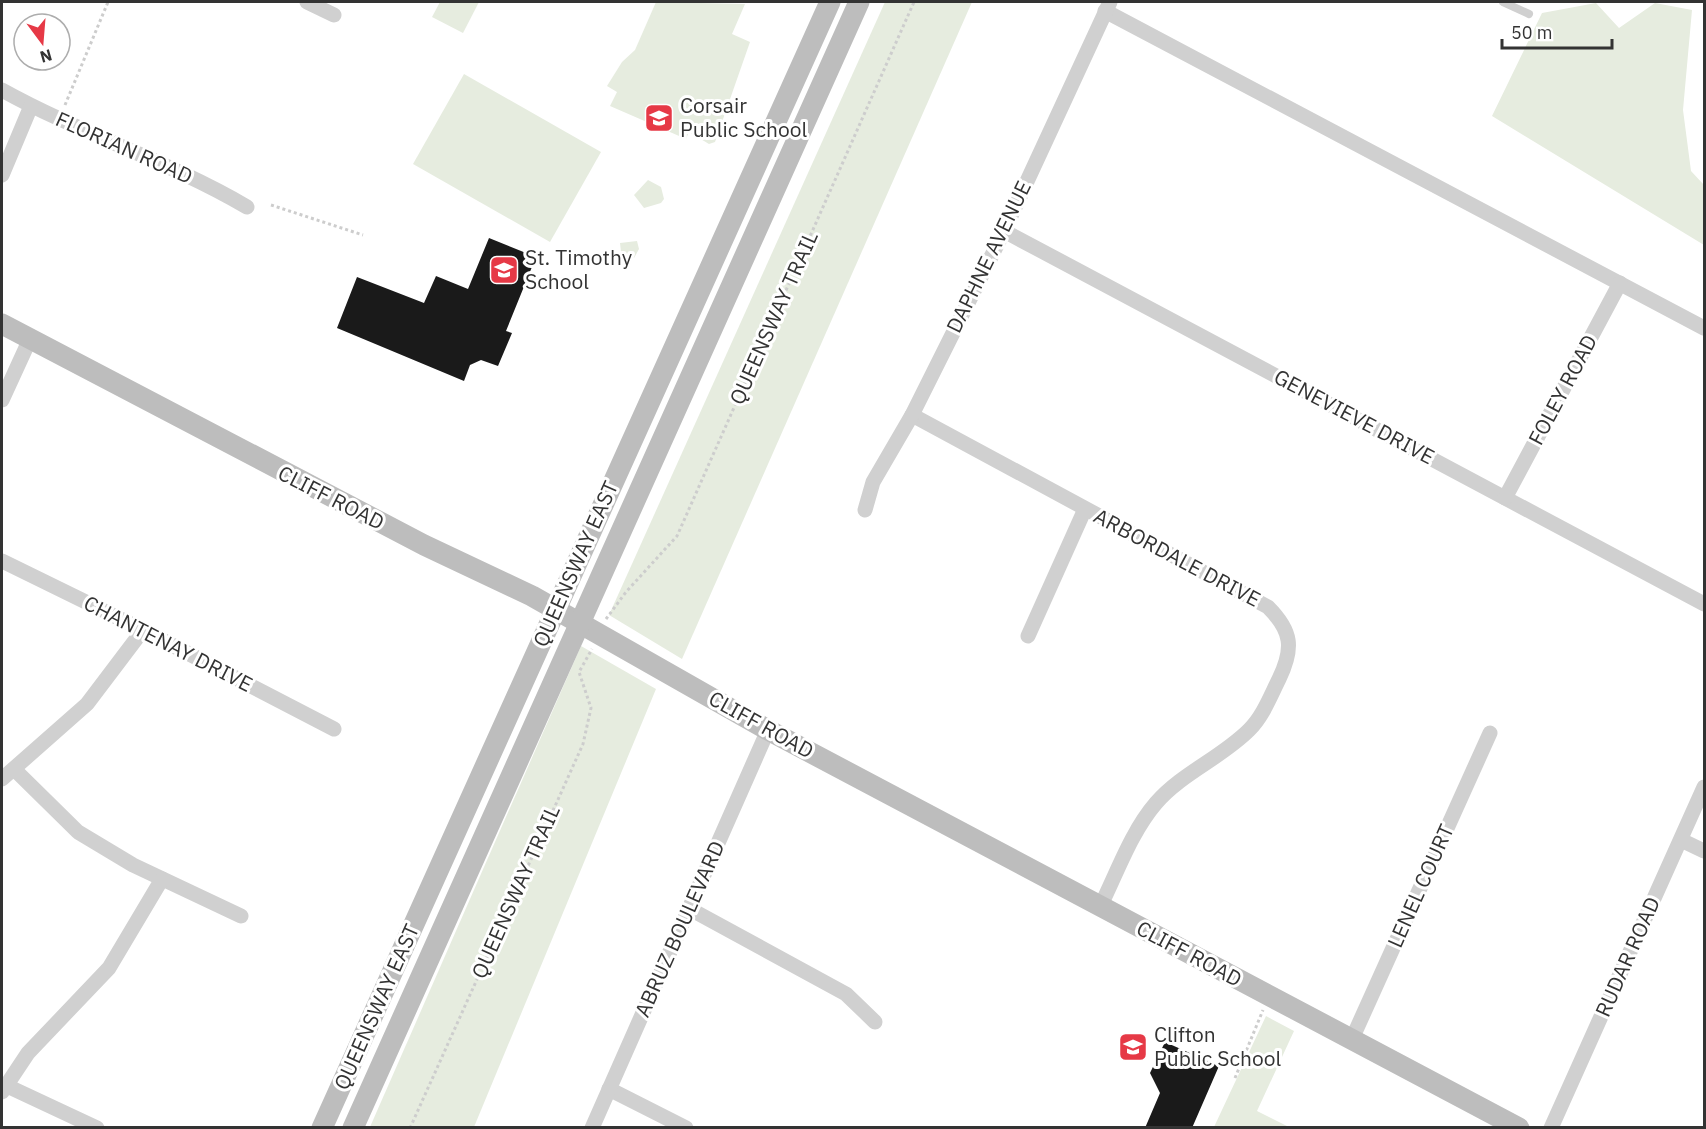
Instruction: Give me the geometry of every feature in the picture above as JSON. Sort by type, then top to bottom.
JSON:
[{"type":"main road","name":"QUEENSWAY EAST","points":[[322,1128],[830,2]]},
{"type":"main road","name":"QUEENSWAY EAST","points":[[353,1128],[859,2]]},
{"type":"main road","name":"CLIFF ROAD","points":[[2,324],[424,545],[556,609],[768,730],[1519,1128]]},
{"type":"street","points":[[307,2],[334,15]]},
{"type":"street","points":[[1108,6],[1704,328]]},
{"type":"street","name":"DAPHNE AVENUE","points":[[865,510],[873,482],[912,415],[1004,231],[1108,6]]},
{"type":"street","name":"FLORIAN ROAD","points":[[2,90],[50,116],[219,190],[247,207]]},
{"type":"street","points":[[2,175],[31,106]]},
{"type":"street","name":"GENEVIEVE DRIVE","points":[[1004,231],[1704,604]]},
{"type":"street","name":"FOLEY ROAD","points":[[1505,498],[1620,283]]},
{"type":"street","points":[[2,400],[30,339]]},
{"type":"street","name":"ARBORDALE DRIVE","points":[[912,415],[1268,607],[1288,631],[1289,647],[1284,670],[1262,714],[1240,738],[1176,783],[1156,803],[1143,821],[1100,907]]},
{"type":"street","points":[[1028,636],[1085,509]]},
{"type":"street","name":"CHANTENAY DRIVE","points":[[2,561],[143,630],[334,729]]},
{"type":"street","points":[[2,779],[87,704],[143,630]]},
{"type":"street","name":"ABRUZ BOULEVARD","points":[[592,1128],[768,730]]},
{"type":"street","name":"LENEL COURT","points":[[1352,1039],[1490,733]]},
{"type":"street","points":[[14,769],[78,832],[162,879],[241,916]]},
{"type":"street","name":"RUDAR ROAD","points":[[1551,1128],[1704,787]]},
{"type":"street","points":[[1681,840],[1704,851]]},
{"type":"street","points":[[97,1128],[3,1089],[28,1053],[109,968],[162,879]]},
{"type":"street","points":[[690,909],[846,994],[875,1022]]},
{"type":"street","points":[[609,1089],[686,1128]]},
{"type":"lane","points":[[1503,2],[1529,14]]},
{"type":"path","points":[[50,116],[68,103],[108,2]]},
{"type":"path","name":"QUEENSWAY TRAIL","points":[[607,617],[626,592],[677,536],[914,2]]},
{"type":"path","points":[[271,205],[363,235]]},
{"type":"path","name":"QUEENSWAY TRAIL","points":[[410,1128],[583,744],[591,708],[579,672],[589,655]]},
{"type":"path","points":[[1235,1078],[1269,995]]},
{"type":"shaded area","points":[[440,2],[479,2],[463,33],[432,17]]},
{"type":"shaded area","points":[[656,2],[745,4],[732,34],[750,42],[715,142],[709,144],[689,132],[686,139],[610,106],[617,92],[607,86],[622,62],[635,50]]},
{"type":"shaded area","points":[[885,2],[972,2],[682,659],[609,615]]},
{"type":"shaded area","points":[[1596,3],[1619,28],[1655,3],[1692,10],[1683,110],[1691,171],[1704,185],[1704,245],[1492,116],[1542,13]]},
{"type":"shaded area","points":[[464,74],[601,152],[550,242],[413,164]]},
{"type":"shaded area","points":[[648,180],[661,187],[664,199],[661,203],[644,208],[634,195]]},
{"type":"shaded area","points":[[637,241],[639,249],[634,258],[621,252],[620,243]]},
{"type":"shaded area","points":[[581,646],[656,689],[474,1127],[370,1127]]},
{"type":"shaded area","points":[[1266,1016],[1294,1031],[1257,1111],[1289,1127],[1214,1127]]},
{"type":"building","points":[[489,238],[536,257],[506,331],[512,333],[498,366],[481,360],[470,365],[464,381],[337,328],[357,277],[424,303],[436,276],[468,289]]},
{"type":"building","points":[[1165,1042],[1219,1066],[1192,1128],[1145,1128],[1160,1093],[1150,1073]]},
{"type":"place","name":"Corsair Public School","points":[[659,118]]},
{"type":"place","name":"St. Timothy School","points":[[504,270]]},
{"type":"place","name":"Clifton Public School","points":[[1133,1047]]}]
